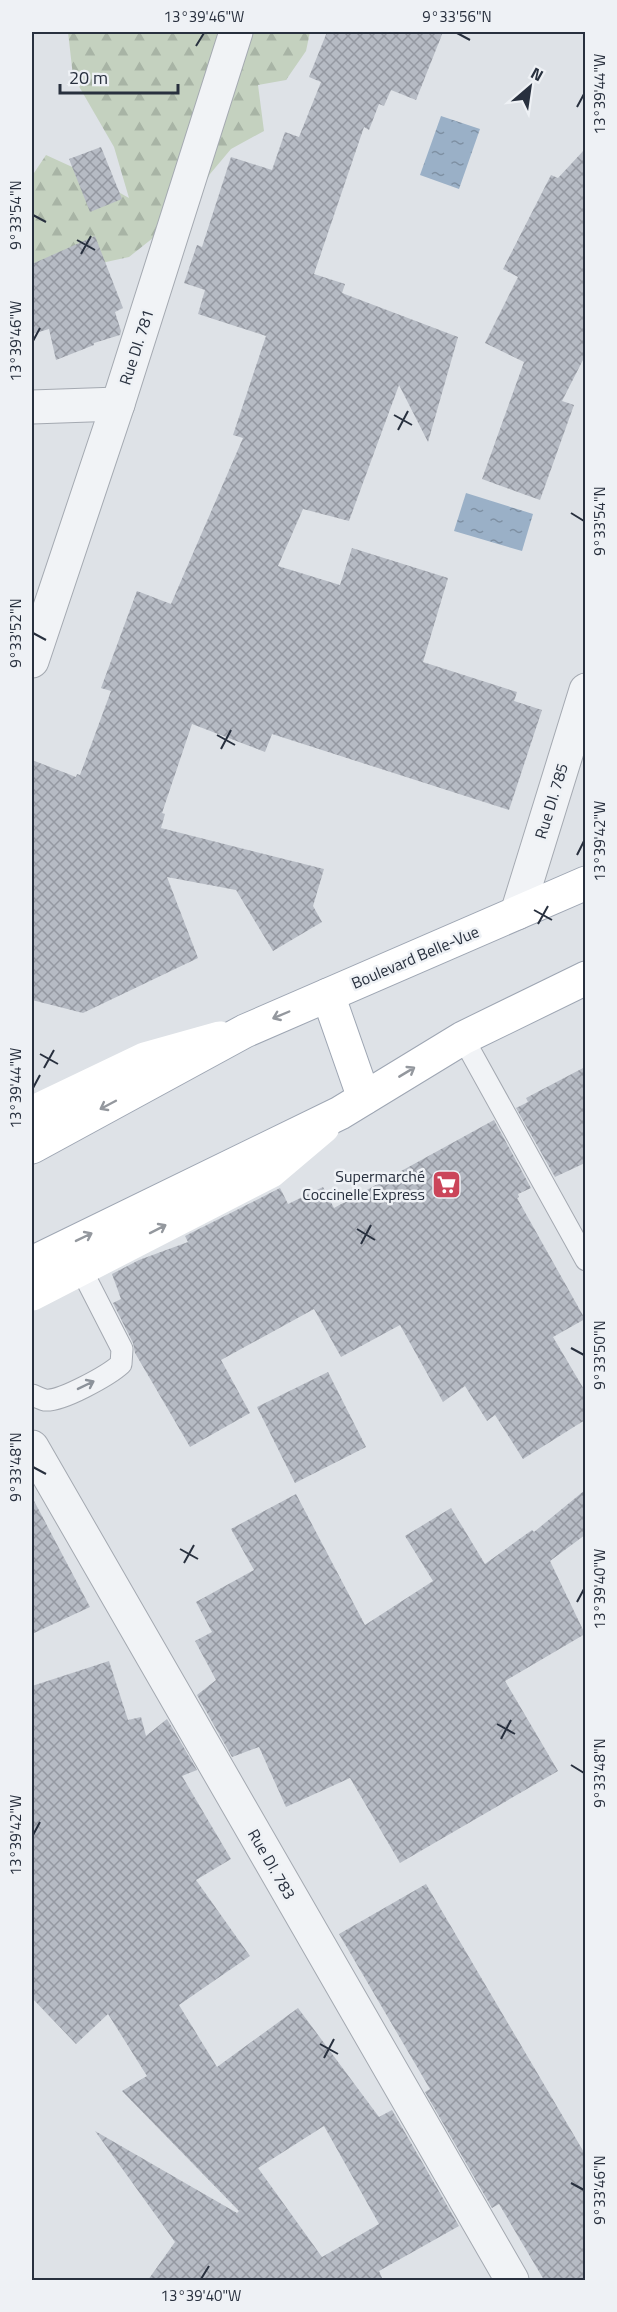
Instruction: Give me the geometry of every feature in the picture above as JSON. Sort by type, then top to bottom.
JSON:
[{"type":"main road","name":"Boulevard Belle-Vue","points":[[32,1147],[244,1031],[585,883]]},
{"type":"main road","points":[[32,1263],[352,1105],[464,1038],[585,978]]},
{"type":"main road","points":[[328,995],[352,1105]]},
{"type":"main road","name":"Boulevard Belle-Vue","points":[[32,1113],[145,1059],[244,1031]]},
{"type":"main road","points":[[32,1294],[272,1171],[352,1105]]},
{"type":"street","name":"Rue DI. 781","points":[[32,661],[118,404],[236,32]]},
{"type":"street","points":[[32,407],[118,404]]},
{"type":"street","name":"Rue DI. 785","points":[[517,913],[585,690]]},
{"type":"street","name":"Rue DI. 783","points":[[32,1447],[512,2280]]},
{"type":"lane","points":[[464,1038],[585,1260]]},
{"type":"lane","points":[[32,1395],[45,1400],[58,1398],[112,1372],[121,1364],[122,1349],[81,1269]]},
{"type":"green space","points":[[68,32],[310,32],[306,51],[286,80],[258,85],[264,131],[231,149],[210,174],[192,207],[129,257],[74,269],[32,267],[32,176],[46,155],[81,171],[129,198],[114,147],[73,76]]},
{"type":"water","points":[[441,116],[480,129],[459,189],[420,175]]},
{"type":"water","points":[[466,493],[533,514],[522,551],[454,531]]},
{"type":"building","points":[[327,32],[443,32],[416,100],[391,90],[384,106],[379,104],[369,130],[364,127],[314,274],[345,284],[342,293],[458,337],[428,442],[399,385],[349,521],[303,509],[278,566],[340,585],[352,548],[448,578],[423,662],[517,692],[514,701],[542,710],[509,810],[272,734],[265,752],[192,724],[162,813],[165,814],[161,828],[324,869],[313,906],[322,922],[273,951],[236,890],[167,877],[198,958],[83,1013],[32,1000],[32,760],[76,777],[77,774],[80,775],[111,691],[101,688],[137,591],[171,604],[243,438],[233,435],[266,336],[198,314],[205,290],[184,283],[197,245],[202,247],[231,157],[272,170],[285,132],[299,137],[321,82],[309,77]]},
{"type":"building","points":[[101,147],[122,199],[90,212],[69,159]]},
{"type":"building","points":[[585,149],[585,356],[562,401],[574,405],[540,500],[482,479],[524,362],[485,343],[518,277],[503,269],[551,175],[558,178]]},
{"type":"building","points":[[95,236],[123,308],[115,312],[121,331],[120,335],[94,343],[94,345],[56,360],[49,329],[32,334],[32,264]]},
{"type":"building","points":[[585,1067],[585,1163],[555,1177],[516,1108],[528,1102],[526,1098]]},
{"type":"building","points":[[494,1120],[531,1188],[518,1194],[517,1198],[585,1319],[553,1337],[585,1391],[585,1420],[523,1459],[495,1415],[487,1421],[465,1386],[443,1402],[400,1325],[341,1357],[314,1309],[221,1360],[250,1413],[190,1447],[135,1353],[133,1343],[113,1303],[121,1299],[112,1274],[139,1260],[188,1242],[185,1236],[280,1188],[288,1204],[323,1187],[334,1208]]},
{"type":"building","points":[[328,1372],[366,1447],[295,1483],[257,1407]]},
{"type":"building","points":[[585,1490],[585,1535],[550,1561],[585,1634],[505,1681],[558,1771],[400,1863],[350,1778],[286,1807],[259,1747],[232,1757],[197,1695],[216,1680],[195,1641],[212,1632],[196,1602],[254,1570],[231,1529],[296,1494],[365,1625],[433,1581],[405,1536],[451,1508],[485,1564],[532,1530],[534,1532]]},
{"type":"building","points":[[32,1497],[90,1607],[32,1634]]},
{"type":"building","points":[[109,1661],[128,1720],[141,1717],[146,1736],[167,1719],[197,1770],[182,1776],[231,1859],[196,1880],[250,1956],[179,2005],[217,2067],[298,2008],[379,2117],[392,2110],[459,2226],[379,2271],[383,2280],[148,2280],[175,2242],[95,2131],[237,2213],[239,2211],[122,2091],[147,2076],[108,2014],[76,2044],[32,1998],[32,1686]],"holes":[[[324,2126],[379,2224],[322,2257],[258,2168]]]},
{"type":"building","points":[[426,1884],[585,2154],[585,2280],[544,2280],[499,2204],[492,2208],[425,2092],[430,2089],[339,1934]]},
{"type":"place","name":"Supermarché Coccinelle Express","points":[[446,1185]]}]
